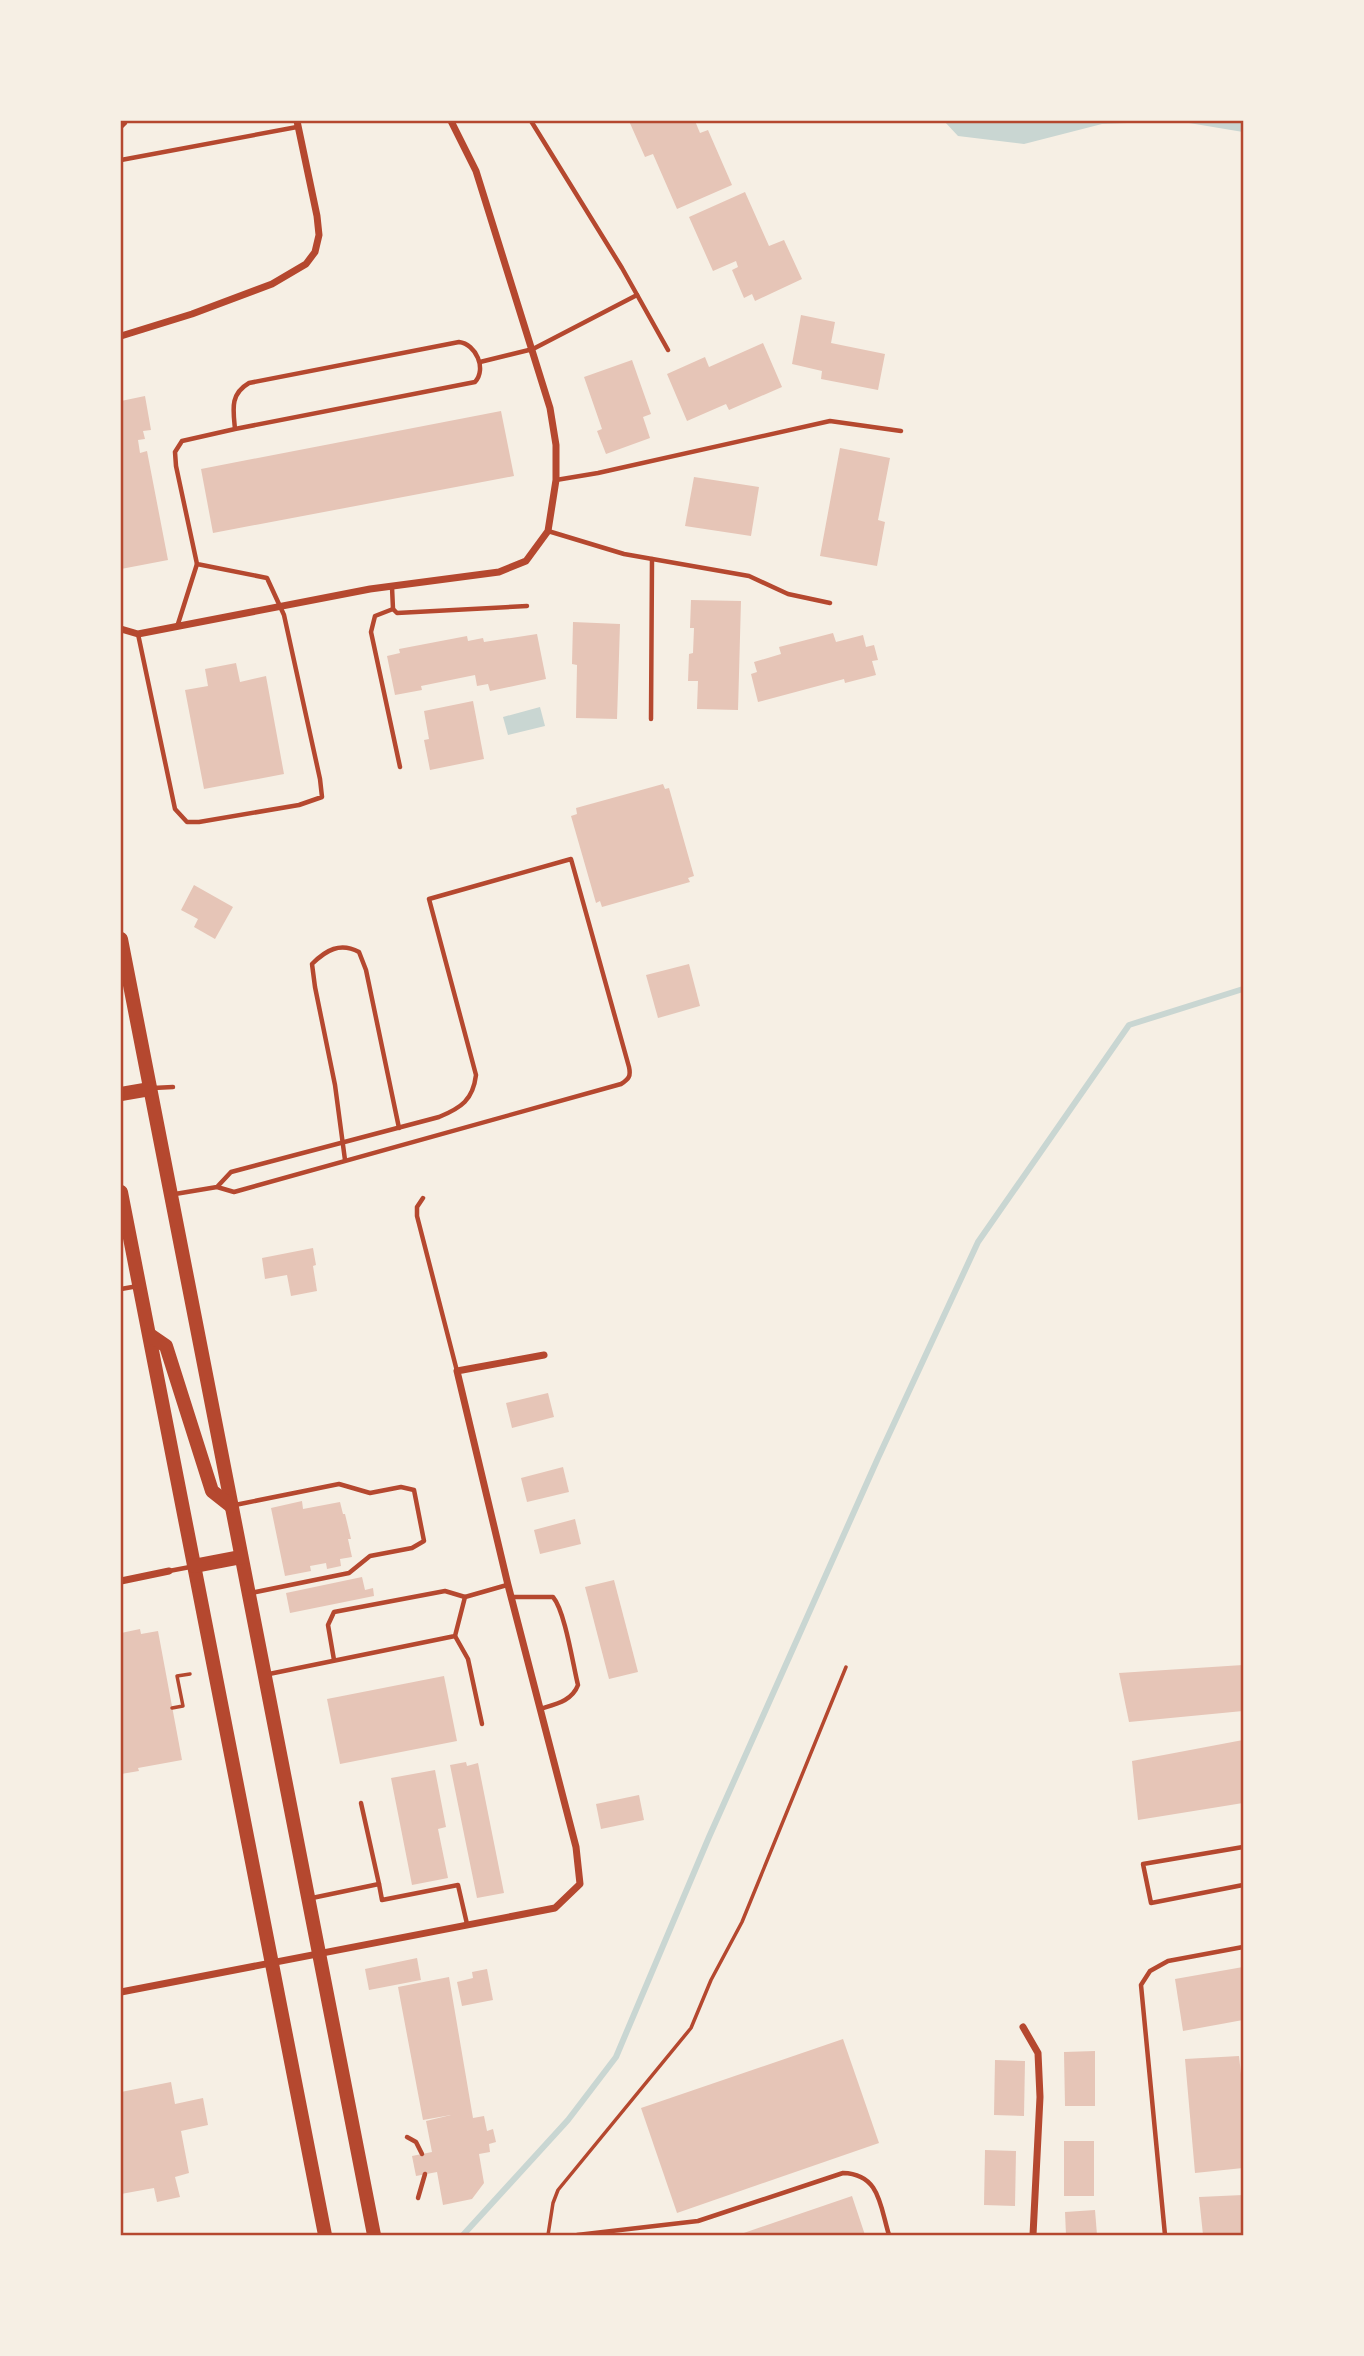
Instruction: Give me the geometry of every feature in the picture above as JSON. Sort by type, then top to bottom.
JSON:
[{"type":"main road","points":[[121,939],[374,2235]]},
{"type":"main road","points":[[121,1094],[150,1089]]},
{"type":"main road","points":[[121,1192],[325,2235]]},
{"type":"main road","points":[[150,1335],[166,1346],[212,1491],[231,1506]]},
{"type":"main road","points":[[194,1566],[241,1557]]},
{"type":"street","points":[[121,629],[138,634],[392,586],[499,572],[526,561],[548,531],[556,480],[556,445],[550,408],[476,171],[451,121]]},
{"type":"street","points":[[121,336],[192,314],[272,284],[306,264],[315,252],[319,235],[298,124]]},
{"type":"street","points":[[121,1992],[555,1908],[580,1884],[576,1847],[508,1585],[457,1371],[544,1354]]},
{"type":"street","points":[[121,1581],[169,1571]]},
{"type":"street","points":[[1023,2028],[1038,2053],[1040,2097],[1032,2235]]},
{"type":"lane","points":[[531,121],[668,350]]},
{"type":"lane","points":[[121,160],[298,124]]},
{"type":"lane","points":[[480,362],[533,349],[637,295]]},
{"type":"lane","points":[[177,628],[197,564],[176,466],[175,452],[181,441],[475,382],[481,371],[480,362],[473,348],[467,343],[459,342],[249,383],[241,388],[232,406],[235,429]]},
{"type":"lane","points":[[556,480],[830,421],[901,431]]},
{"type":"lane","points":[[548,531],[624,554],[749,576],[788,594],[830,603]]},
{"type":"lane","points":[[651,719],[652,559]]},
{"type":"lane","points":[[138,634],[168,784],[175,809],[180,816],[187,822],[199,822],[299,805],[322,797],[284,615],[267,578],[197,564]]},
{"type":"lane","points":[[392,586],[393,609]]},
{"type":"lane","points":[[393,609],[405,613],[527,606]]},
{"type":"lane","points":[[393,609],[375,616],[371,632],[400,767]]},
{"type":"lane","points":[[171,1195],[217,1187],[234,1192],[627,1081],[629,1067],[571,859],[429,899],[476,1075],[469,1100],[439,1118],[231,1172],[217,1187]]},
{"type":"lane","points":[[345,1160],[335,1085],[314,987],[312,964],[322,954],[336,948],[349,947],[359,952],[366,970],[399,1128]]},
{"type":"lane","points":[[150,1089],[173,1087]]},
{"type":"lane","points":[[423,1198],[417,1207],[417,1216],[457,1371]]},
{"type":"lane","points":[[121,1289],[139,1286]]},
{"type":"lane","points":[[231,1506],[254,1499],[339,1484],[370,1493],[401,1487],[414,1490],[424,1541],[412,1548],[370,1556],[349,1573],[248,1594]]},
{"type":"lane","points":[[169,1571],[194,1566]]},
{"type":"lane","points":[[334,1660],[327,1625],[334,1612],[445,1591],[464,1597],[508,1585]]},
{"type":"lane","points":[[464,1597],[455,1636],[468,1659],[482,1724]]},
{"type":"lane","points":[[512,1597],[553,1597],[558,1604],[578,1685],[564,1702],[540,1709]]},
{"type":"lane","points":[[264,1675],[455,1636]]},
{"type":"lane","points":[[361,1802],[382,1899],[458,1885],[467,1924]]},
{"type":"lane","points":[[1243,1847],[1143,1864],[1151,1903],[1243,1885]]},
{"type":"lane","points":[[308,1899],[379,1884]]},
{"type":"lane","points":[[1165,2235],[1142,1985],[1150,1971],[1168,1961],[1243,1947]]},
{"type":"lane","points":[[407,2137],[416,2142],[422,2154]]},
{"type":"lane","points":[[577,2235],[698,2221],[842,2173],[856,2173],[866,2178],[874,2187],[889,2235]]},
{"type":"lane","points":[[418,2198],[425,2174]]},
{"type":"path","points":[[548,2235],[558,2190],[691,2028],[711,1980],[742,1922],[846,1667]]},
{"type":"path","points":[[172,1708],[183,1706],[177,1676],[190,1674]]},
{"type":"shaded area","points":[[944,121],[1177,121],[1102,124],[1024,144],[958,136]]},
{"type":"shaded area","points":[[1177,121],[1243,121],[1243,132]]},
{"type":"shaded area","points":[[540,707],[545,726],[508,735],[503,717]]},
{"type":"building","points":[[629,121],[695,121],[700,133],[708,130],[732,185],[677,209],[653,154],[645,157]]},
{"type":"building","points":[[745,192],[769,246],[784,240],[802,279],[755,301],[752,294],[744,298],[732,270],[738,267],[736,261],[713,271],[689,217]]},
{"type":"building","points":[[801,315],[835,322],[831,343],[885,354],[878,390],[821,379],[822,371],[792,364]]},
{"type":"building","points":[[763,343],[782,387],[729,410],[726,404],[687,421],[667,374],[705,357],[709,367]]},
{"type":"building","points":[[632,360],[651,414],[643,417],[650,438],[606,454],[597,431],[602,429],[584,377]]},
{"type":"building","points":[[145,396],[151,430],[143,431],[145,439],[138,440],[140,453],[147,451],[168,560],[121,569],[121,401]]},
{"type":"building","points":[[501,411],[514,476],[213,533],[201,469]]},
{"type":"building","points":[[840,448],[890,458],[878,520],[885,522],[877,566],[820,556]]},
{"type":"building","points":[[694,477],[759,487],[751,536],[685,526]]},
{"type":"building","points":[[691,600],[741,601],[738,710],[697,709],[698,681],[688,681],[694,628],[690,628]]},
{"type":"building","points":[[573,622],[620,624],[617,719],[576,718],[577,665],[572,664]]},
{"type":"building","points":[[833,633],[836,642],[863,635],[866,647],[874,645],[878,660],[872,661],[876,675],[845,683],[844,679],[758,702],[751,674],[757,672],[754,662],[781,654],[779,647]]},
{"type":"building","points":[[537,634],[546,679],[490,691],[488,684],[477,686],[475,675],[421,686],[422,690],[395,695],[387,656],[400,653],[399,649],[467,636],[468,641],[483,638],[484,642]]},
{"type":"building","points":[[236,663],[240,682],[266,676],[284,774],[204,789],[185,690],[208,686],[205,669]]},
{"type":"building","points":[[473,701],[484,759],[430,770],[424,740],[429,739],[424,711]]},
{"type":"building","points":[[663,784],[665,789],[669,788],[694,876],[688,878],[690,882],[602,907],[600,901],[596,903],[571,816],[577,814],[576,808]]},
{"type":"building","points":[[194,885],[233,907],[215,939],[194,927],[198,919],[181,910]]},
{"type":"building","points":[[689,964],[700,1006],[658,1018],[646,975]]},
{"type":"building","points":[[313,1248],[317,1291],[291,1296],[287,1275],[265,1279],[262,1258]]},
{"type":"building","points":[[548,1393],[554,1417],[512,1428],[506,1403]]},
{"type":"building","points":[[563,1467],[569,1492],[527,1502],[521,1478]]},
{"type":"building","points":[[302,1501],[303,1509],[340,1502],[351,1539],[348,1539],[352,1557],[340,1559],[341,1566],[327,1569],[326,1563],[310,1566],[311,1571],[285,1576],[271,1508]]},
{"type":"building","points":[[575,1519],[581,1544],[540,1554],[534,1530]]},
{"type":"building","points":[[362,1577],[365,1590],[373,1588],[374,1596],[290,1613],[286,1593]]},
{"type":"building","points":[[614,1580],[638,1672],[609,1679],[585,1587]]},
{"type":"building","points":[[140,1629],[141,1634],[158,1631],[182,1760],[121,1774],[121,1633]]},
{"type":"building","points":[[1243,1665],[1243,1711],[1129,1722],[1119,1673]]},
{"type":"building","points":[[444,1676],[457,1741],[340,1764],[327,1699]]},
{"type":"building","points":[[1243,1740],[1243,1803],[1138,1820],[1132,1761]]},
{"type":"building","points":[[466,1762],[467,1766],[478,1763],[504,1893],[477,1898],[450,1765]]},
{"type":"building","points":[[435,1770],[446,1827],[438,1829],[448,1878],[412,1885],[391,1778]]},
{"type":"building","points":[[639,1795],[644,1820],[601,1829],[596,1804]]},
{"type":"building","points":[[417,1958],[421,1980],[369,1990],[365,1969]]},
{"type":"building","points":[[1243,1967],[1243,2020],[1183,2031],[1175,1979]]},
{"type":"building","points":[[487,1969],[493,2000],[462,2006],[457,1982],[473,1978],[472,1972]]},
{"type":"building","points":[[449,1977],[473,2118],[484,2116],[487,2131],[493,2129],[496,2142],[489,2144],[490,2152],[479,2154],[484,2183],[472,2199],[443,2205],[437,2172],[416,2176],[412,2156],[432,2152],[426,2121],[451,2115],[423,2120],[398,1987]]},
{"type":"building","points":[[843,2039],[879,2143],[677,2213],[641,2108]]},
{"type":"building","points":[[1095,2051],[1095,2106],[1065,2106],[1064,2052]]},
{"type":"building","points":[[1239,2056],[1243,2092],[1243,2168],[1195,2173],[1185,2059]]},
{"type":"building","points":[[995,2060],[1025,2061],[1024,2116],[994,2115]]},
{"type":"building","points":[[171,2082],[175,2104],[203,2098],[208,2125],[181,2131],[189,2173],[175,2177],[180,2197],[157,2202],[154,2188],[121,2194],[121,2092]]},
{"type":"building","points":[[1064,2141],[1094,2141],[1094,2196],[1064,2196]]},
{"type":"building","points":[[985,2150],[1016,2151],[1015,2206],[984,2205]]},
{"type":"building","points":[[1243,2195],[1243,2235],[1203,2235],[1199,2197]]},
{"type":"building","points":[[852,2196],[865,2235],[738,2235]]},
{"type":"building","points":[[1095,2210],[1097,2235],[1066,2235],[1065,2212]]},
{"type":"waterway","points":[[463,2235],[568,2120],[616,2057],[709,1837],[878,1458],[978,1242],[1129,1025],[1243,989]]}]
